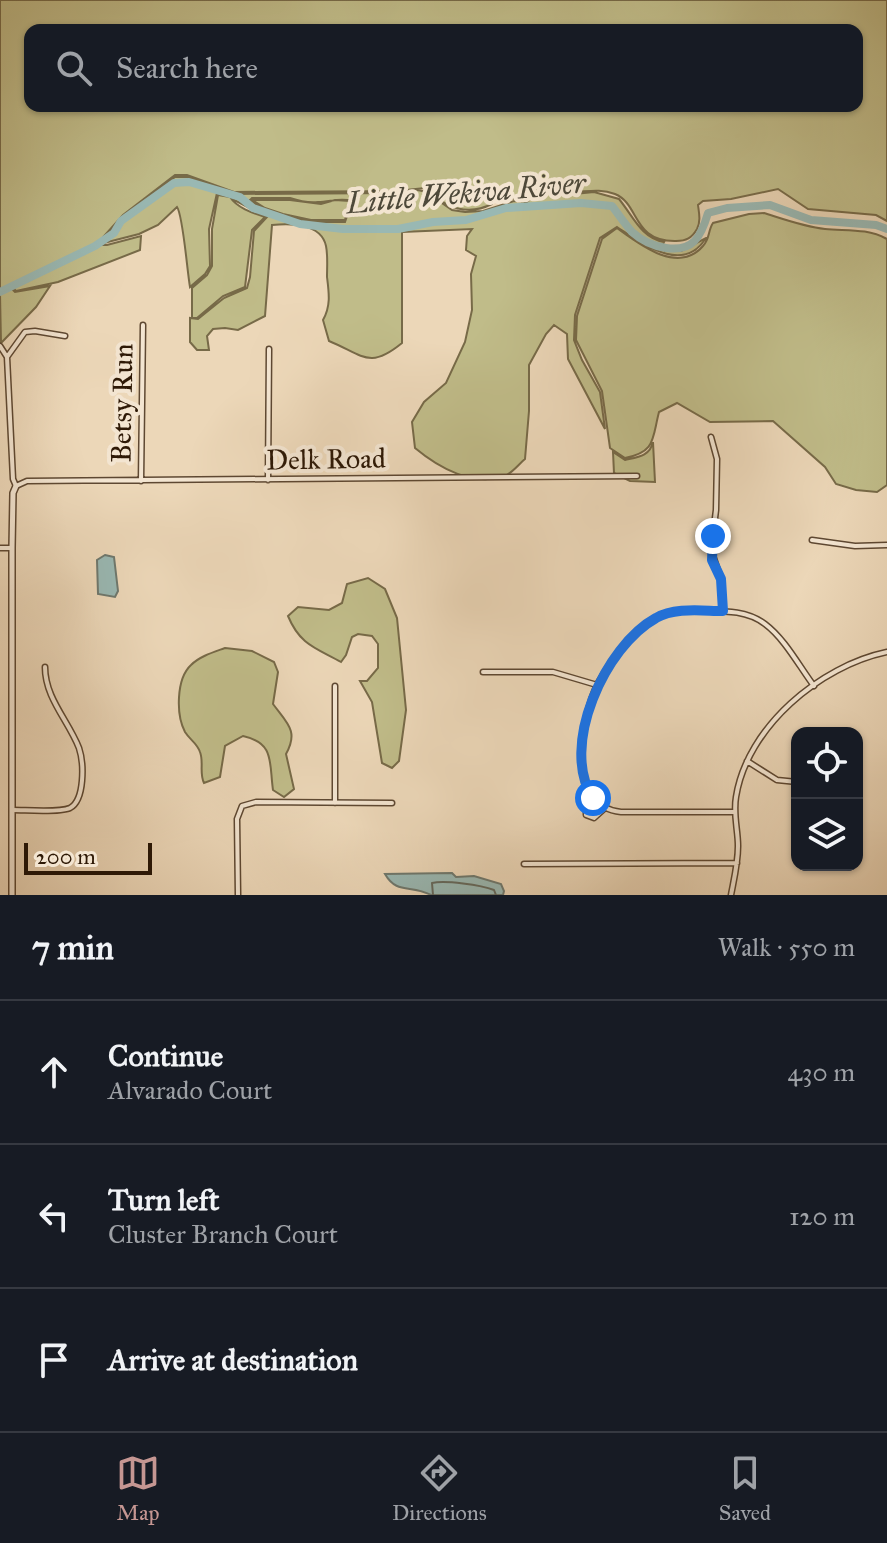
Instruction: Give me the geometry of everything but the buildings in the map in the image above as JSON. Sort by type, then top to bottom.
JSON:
[{"type":"street","name":"Betsy Run","points":[[141,481],[143,325]]},
{"type":"street","points":[[7,357],[25,332],[65,336]]},
{"type":"street","points":[[0,346],[7,357],[13,479],[16,486],[13,493],[12,548],[12,895]]},
{"type":"street","points":[[268,480],[269,349]]},
{"type":"street","points":[[711,437],[717,460],[711,550],[721,579],[723,611]]},
{"type":"street","name":"Delk Road","points":[[16,486],[27,481],[637,476]]},
{"type":"street","points":[[812,540],[857,546],[887,545]]},
{"type":"street","points":[[0,548],[12,548]]},
{"type":"street","points":[[734,812],[621,812],[605,808],[593,798],[583,776],[584,738],[587,714],[597,685],[620,650],[656,618],[680,611],[723,611],[744,613],[764,623],[814,686]]},
{"type":"street","points":[[731,895],[737,863],[734,812],[740,779],[764,732],[814,686],[854,661],[887,652]]},
{"type":"street","points":[[13,810],[64,810],[75,803],[80,795],[80,753],[47,687],[45,667]]},
{"type":"street","points":[[483,672],[553,672],[597,685]]},
{"type":"street","points":[[335,686],[335,803]]},
{"type":"street","points":[[747,761],[771,777],[791,781]]},
{"type":"street","points":[[593,798],[586,807],[589,817],[594,818],[605,808]]},
{"type":"street","points":[[238,895],[237,819],[242,806],[256,802],[392,803]]},
{"type":"street","points":[[524,864],[737,863]]},
{"type":"shaded area","points":[[0,0],[887,0],[887,221],[876,215],[808,209],[778,189],[731,199],[703,201],[698,205],[699,220],[695,232],[688,238],[676,241],[651,235],[623,199],[603,191],[539,189],[519,200],[496,191],[492,204],[464,210],[448,205],[425,188],[234,192],[187,175],[175,175],[123,215],[96,245],[141,236],[140,250],[58,282],[16,291],[12,286],[0,292]]},
{"type":"shaded area","points":[[175,177],[187,177],[234,194],[396,193],[418,190],[452,210],[465,212],[483,211],[514,201],[527,202],[536,194],[547,192],[594,192],[619,199],[643,231],[664,242],[662,246],[665,251],[681,251],[706,238],[697,249],[675,255],[651,248],[617,227],[600,238],[575,315],[574,340],[600,392],[605,429],[568,359],[567,334],[554,325],[529,365],[525,459],[505,476],[481,479],[446,469],[415,448],[412,422],[424,402],[446,383],[465,342],[472,310],[471,274],[476,256],[466,250],[467,236],[472,229],[402,232],[402,343],[373,358],[358,355],[329,341],[323,320],[329,299],[327,250],[323,238],[311,229],[287,224],[272,225],[265,316],[238,330],[213,329],[207,336],[209,350],[197,350],[190,342],[190,318],[198,319],[224,298],[247,288],[254,231],[267,217],[231,196],[217,193],[209,229],[210,266],[190,287],[177,207],[158,225],[139,234],[100,244],[124,216]],"holes":[[[290,198],[311,202],[352,201],[345,222],[311,222],[264,210],[250,200]]]},
{"type":"shaded area","points":[[218,195],[230,197],[241,207],[265,217],[252,230],[245,287],[223,296],[197,318],[192,318],[192,288],[212,266],[212,229]]},
{"type":"shaded area","points":[[252,200],[321,204],[335,200],[350,201],[345,220],[311,220],[265,208]]},
{"type":"shaded area","points":[[764,213],[810,226],[864,232],[887,239],[887,485],[877,492],[836,484],[825,467],[773,421],[710,422],[677,403],[659,412],[648,448],[625,458],[610,448],[602,391],[576,340],[577,316],[602,239],[617,228],[659,254],[682,258],[703,246],[713,223]]},
{"type":"shaded area","points":[[50,286],[36,307],[1,343],[0,294],[11,288],[15,292]]},
{"type":"shaded area","points":[[653,442],[655,482],[630,481],[614,473],[613,452],[625,460],[634,458],[646,453]]},
{"type":"shaded area","points":[[368,578],[385,589],[397,618],[406,710],[399,761],[392,768],[382,763],[372,702],[360,681],[367,681],[378,668],[378,644],[372,636],[358,634],[352,637],[341,662],[303,640],[288,616],[298,607],[329,610],[342,603],[347,584]]},
{"type":"shaded area","points":[[225,648],[252,651],[274,662],[278,672],[273,704],[290,728],[290,746],[286,754],[294,789],[284,797],[273,790],[266,749],[261,743],[243,736],[225,746],[220,777],[204,783],[200,752],[182,725],[180,688],[191,665]]},
{"type":"water","points":[[105,555],[114,557],[118,591],[115,597],[98,594],[97,560]]},
{"type":"water","points":[[452,873],[456,877],[474,876],[501,884],[503,895],[431,895],[394,885],[385,874]]},
{"type":"waterway","name":"Little Wekiva River","points":[[0,292],[95,246],[114,233],[121,221],[174,183],[189,182],[240,197],[253,208],[300,224],[343,229],[398,229],[466,220],[506,208],[581,203],[612,206],[636,235],[648,243],[675,249],[689,245],[699,236],[708,213],[727,208],[770,205],[811,220],[876,225],[887,229]]},
{"type":"route","points":[[593,798],[583,776],[584,738],[587,714],[597,685],[620,650],[656,618],[680,611],[723,611],[721,579],[712,560],[713,536]]}]
